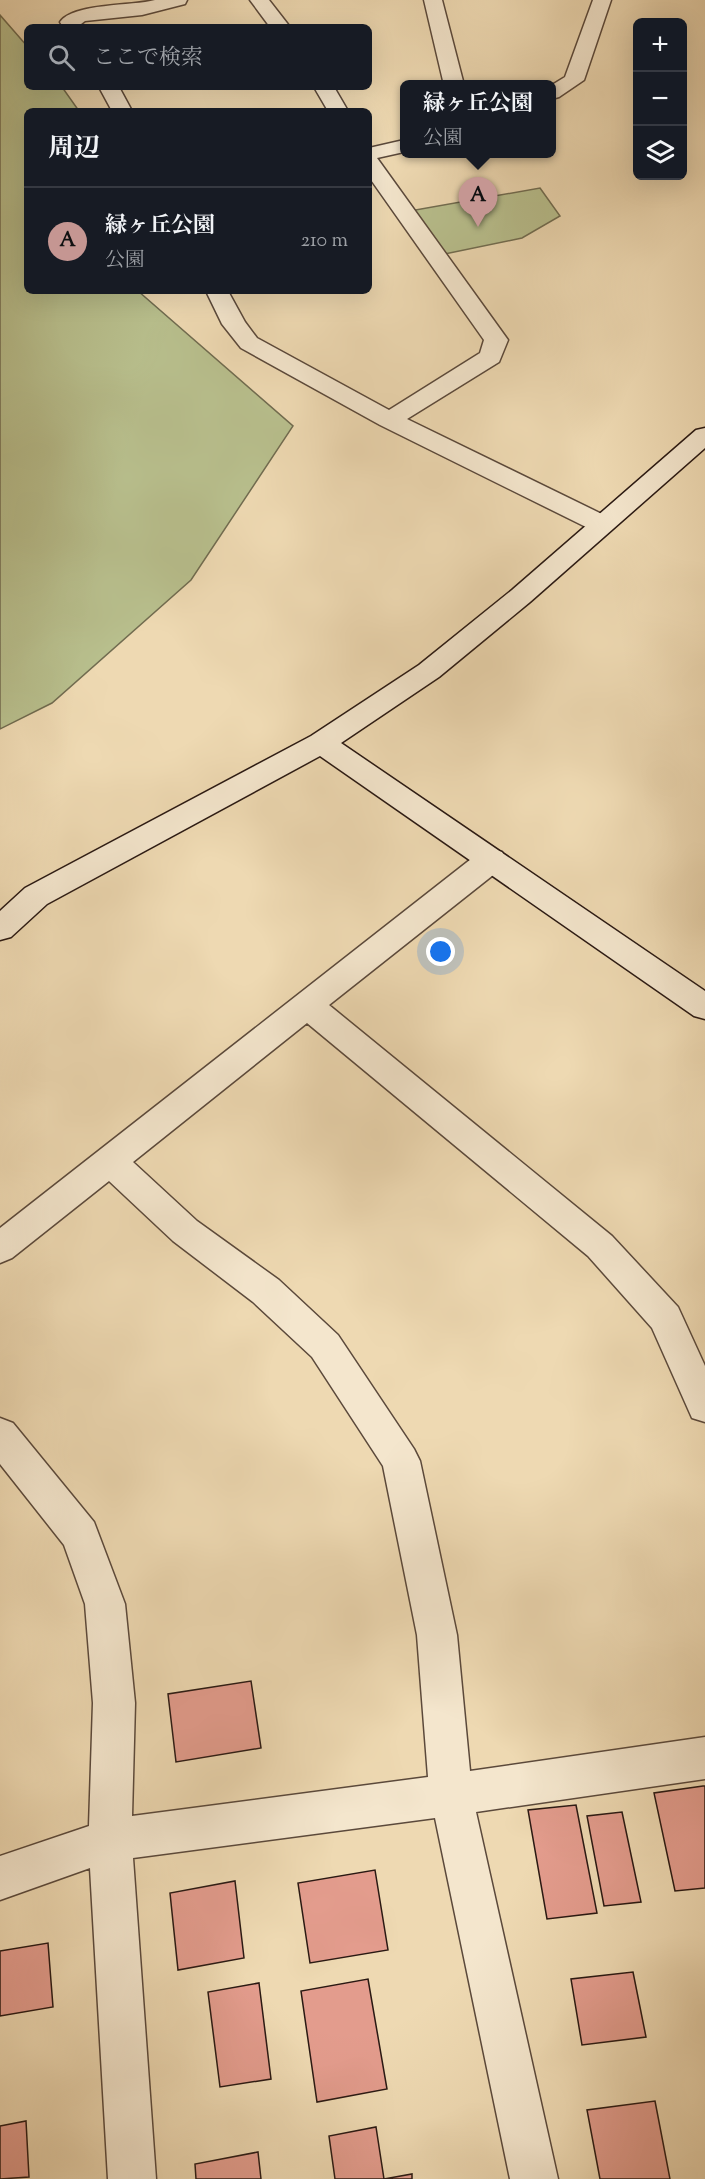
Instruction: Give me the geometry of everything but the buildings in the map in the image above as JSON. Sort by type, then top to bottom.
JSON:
[{"type":"street","points":[[71,24],[70,22],[81,16],[142,9],[178,0]]},
{"type":"street","points":[[259,0],[278,24]]},
{"type":"street","points":[[433,0],[453,80]]},
{"type":"street","points":[[556,91],[574,80],[602,0]]},
{"type":"street","points":[[111,90],[120,108]]},
{"type":"street","points":[[326,90],[336,108]]},
{"type":"street","points":[[372,153],[400,147]]},
{"type":"street","points":[[372,166],[496,340],[491,357],[389,420]]},
{"type":"street","points":[[219,294],[234,324],[249,343],[389,420],[601,524]]},
{"type":"street","points":[[0,929],[36,896],[321,743],[429,671],[521,596],[705,435]]},
{"type":"street","points":[[321,743],[705,1007]]},
{"type":"street","points":[[0,1248],[490,861]]},
{"type":"street","points":[[308,1005],[600,1246],[665,1318],[705,1406]]},
{"type":"street","points":[[111,1162],[185,1231],[266,1291],[325,1346],[401,1461],[437,1635],[451,1795],[534,2179]]},
{"type":"street","points":[[0,1435],[80,1535],[105,1604],[114,1703],[110,1840],[132,2179]]},
{"type":"street","points":[[0,1878],[110,1840],[451,1795],[705,1758]]},
{"type":"green space","points":[[0,15],[24,43],[24,90],[64,90],[77,108],[24,108],[24,294],[141,294],[293,426],[191,580],[52,703],[0,729]]},
{"type":"green space","points":[[540,188],[560,216],[522,238],[435,256],[404,212]]},
{"type":"place","name":"緑ヶ丘公園","points":[[478,227]]}]
